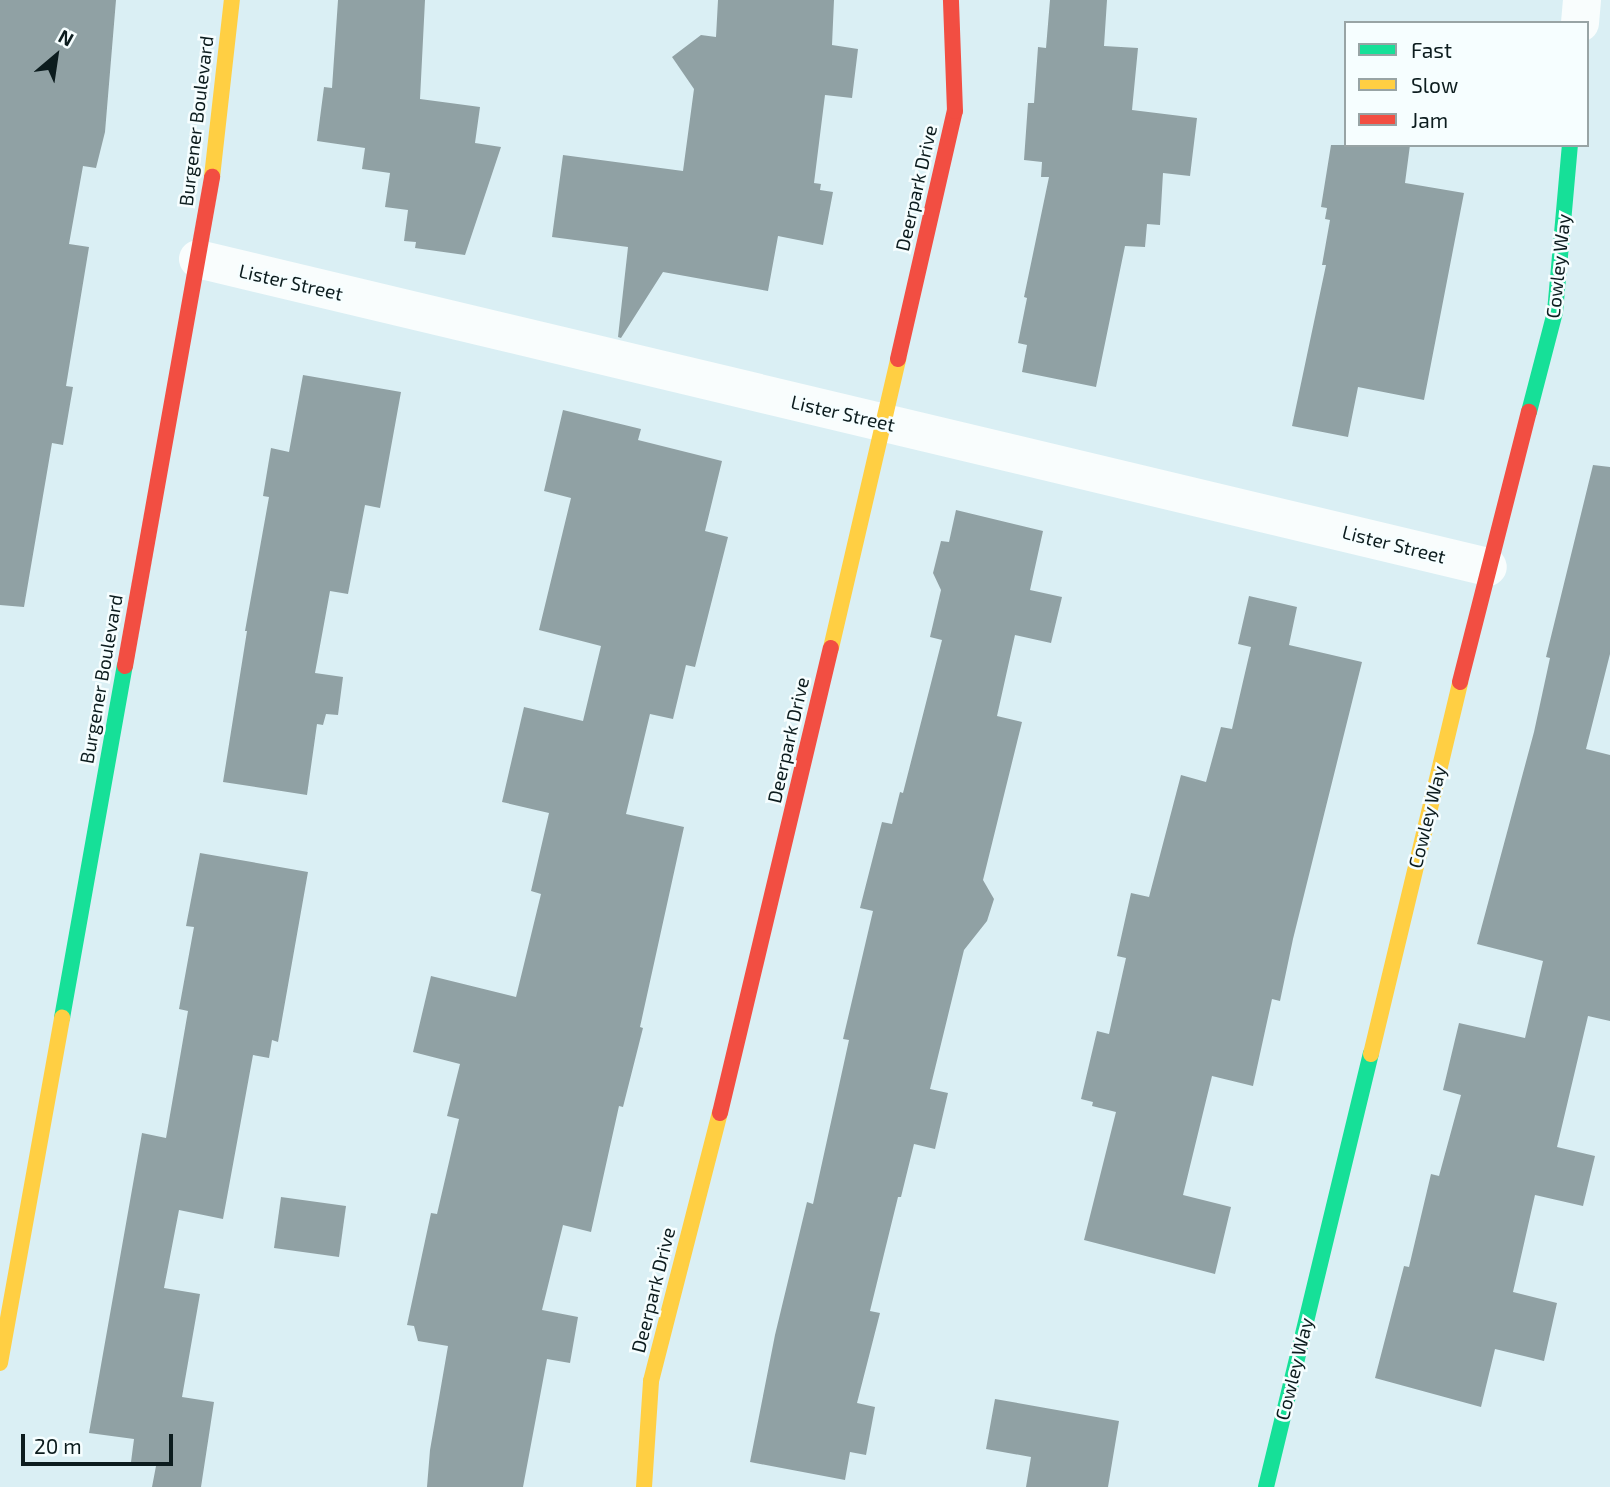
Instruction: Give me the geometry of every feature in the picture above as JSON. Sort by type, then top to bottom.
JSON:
[{"type":"street","name":"Burgener Boulevard","points":[[0,1363],[198,259],[217,147],[232,0]]},
{"type":"street","name":"Deerpark Drive","points":[[644,1487],[652,1381],[758,963],[955,111],[951,0]]},
{"type":"street","points":[[1580,21],[1582,0]]},
{"type":"street","name":"Cowley Way","points":[[1266,1487],[1488,567],[1555,312],[1570,147]]},
{"type":"street","name":"Lister Street","points":[[198,259],[1488,567]]},
{"type":"building","points":[[0,0],[116,0],[105,132],[96,168],[83,166],[69,244],[89,247],[66,386],[73,387],[63,445],[52,443],[24,607],[0,605]]},
{"type":"building","points":[[338,0],[425,0],[420,99],[480,107],[475,143],[501,147],[465,255],[415,248],[416,242],[404,241],[408,210],[385,207],[390,173],[362,169],[365,148],[317,141],[324,87],[332,88]]},
{"type":"building","points":[[718,0],[834,0],[832,45],[858,49],[852,98],[825,95],[814,183],[821,184],[820,190],[833,192],[823,245],[778,236],[768,291],[663,272],[621,338],[618,337],[628,247],[552,237],[563,155],[683,171],[694,89],[672,57],[701,35],[716,37]]},
{"type":"building","points":[[1050,0],[1107,0],[1104,46],[1138,48],[1132,110],[1197,118],[1190,176],[1163,173],[1160,225],[1147,224],[1145,247],[1125,246],[1096,387],[1022,372],[1027,345],[1018,343],[1027,298],[1024,297],[1049,177],[1041,177],[1042,162],[1024,160],[1028,103],[1034,103],[1038,47],[1046,48]]},
{"type":"building","points":[[1331,145],[1410,147],[1405,183],[1464,193],[1424,400],[1358,387],[1348,437],[1292,426],[1326,265],[1322,265],[1330,220],[1325,219],[1327,208],[1321,207]]},
{"type":"building","points":[[303,375],[401,392],[380,508],[365,505],[348,594],[330,591],[315,673],[343,677],[338,715],[326,714],[323,725],[317,724],[307,795],[223,782],[245,631],[269,497],[263,496],[271,448],[289,452]]},
{"type":"building","points":[[563,410],[641,429],[638,440],[722,461],[705,531],[728,537],[695,667],[686,665],[673,719],[650,714],[626,814],[684,827],[640,1027],[643,1028],[623,1107],[619,1106],[591,1232],[563,1225],[542,1310],[578,1317],[570,1363],[547,1359],[523,1487],[427,1487],[430,1450],[448,1346],[418,1341],[414,1326],[407,1325],[431,1213],[437,1214],[459,1119],[447,1116],[460,1064],[413,1052],[431,976],[516,997],[541,894],[531,891],[549,813],[502,802],[524,707],[583,721],[601,646],[539,630],[571,498],[544,491]]},
{"type":"building","points":[[1593,465],[1610,467],[1610,654],[1586,749],[1610,755],[1610,1021],[1588,1016],[1557,1147],[1595,1156],[1583,1206],[1535,1195],[1513,1292],[1557,1303],[1544,1361],[1495,1349],[1481,1407],[1375,1378],[1404,1266],[1409,1267],[1431,1174],[1439,1176],[1461,1095],[1443,1090],[1459,1023],[1525,1038],[1543,961],[1477,944],[1534,732],[1550,658],[1546,657]]},
{"type":"building","points":[[956,510],[1043,531],[1030,590],[1062,597],[1051,643],[1015,635],[997,716],[1022,722],[983,880],[994,899],[987,921],[964,950],[930,1089],[948,1093],[935,1149],[914,1144],[901,1197],[898,1197],[870,1311],[880,1313],[857,1403],[875,1407],[866,1455],[850,1452],[845,1480],[750,1462],[775,1335],[807,1202],[813,1204],[849,1040],[843,1039],[873,911],[860,908],[882,822],[892,824],[900,792],[903,793],[942,640],[930,637],[941,590],[933,573],[941,541],[949,542]]},
{"type":"building","points":[[1249,596],[1297,607],[1289,645],[1362,662],[1280,1001],[1272,999],[1253,1086],[1212,1076],[1183,1195],[1231,1207],[1215,1274],[1084,1240],[1116,1112],[1092,1106],[1093,1102],[1081,1099],[1097,1031],[1109,1034],[1126,958],[1117,956],[1131,893],[1149,897],[1181,775],[1206,782],[1221,727],[1232,729],[1251,647],[1238,644]]},
{"type":"building","points":[[200,853],[308,872],[278,1042],[272,1040],[269,1058],[253,1055],[223,1219],[179,1210],[164,1288],[200,1294],[182,1397],[214,1402],[201,1487],[152,1487],[156,1466],[131,1462],[134,1439],[89,1433],[142,1133],[166,1138],[188,1011],[179,1009],[194,927],[186,926]]},
{"type":"building","points":[[281,1197],[346,1206],[339,1257],[274,1248]]},
{"type":"building","points":[[995,1399],[1119,1421],[1108,1487],[1026,1487],[1031,1457],[986,1449]]},
{"type":"traffic: fast","points":[[1529,412],[1555,312],[1570,147]]},
{"type":"traffic: fast","points":[[62,1018],[125,666]]},
{"type":"traffic: fast","points":[[1266,1487],[1371,1054]]},
{"type":"traffic: slow","points":[[212,177],[232,0]]},
{"type":"traffic: slow","points":[[831,648],[898,359]]},
{"type":"traffic: slow","points":[[1371,1054],[1460,682]]},
{"type":"traffic: slow","points":[[0,1363],[62,1018]]},
{"type":"traffic: slow","points":[[644,1487],[651,1381],[720,1113]]},
{"type":"traffic: jam","points":[[898,359],[955,111],[951,0]]},
{"type":"traffic: jam","points":[[125,666],[212,177]]},
{"type":"traffic: jam","points":[[1460,682],[1529,412]]},
{"type":"traffic: jam","points":[[720,1113],[831,648]]}]
